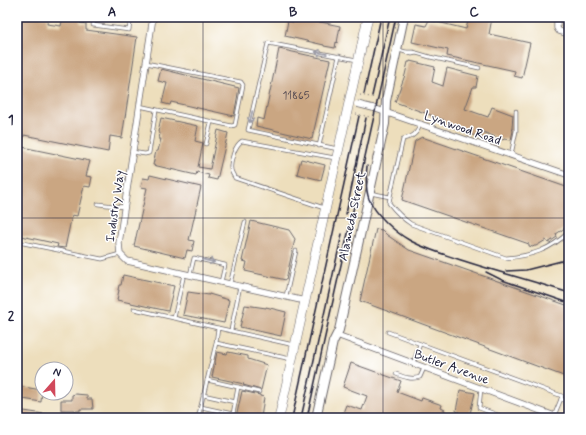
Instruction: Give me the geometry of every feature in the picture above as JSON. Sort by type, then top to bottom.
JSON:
[{"type":"main road","name":"Alameda Street","points":[[279,418],[338,154],[353,103],[359,60],[368,17]]},
{"type":"street","name":"Industry Way","points":[[153,17],[119,242],[120,254],[126,261],[305,301]]},
{"type":"street","name":"Alameda Street","points":[[316,418],[333,342],[340,330],[385,124],[386,99],[404,17]]},
{"type":"street","points":[[556,18],[557,29],[567,33]]},
{"type":"street","name":"Lynwood Road","points":[[353,103],[385,111],[569,175]]},
{"type":"street","name":"Butler Avenue","points":[[337,335],[553,416]]},
{"type":"lane","points":[[94,17],[93,25],[129,30],[131,17]]},
{"type":"lane","points":[[322,17],[329,17]]},
{"type":"lane","points":[[437,17],[453,19]]},
{"type":"lane","points":[[547,17],[556,18]]},
{"type":"lane","points":[[338,154],[319,146],[248,130],[264,57],[268,43],[359,60]]},
{"type":"lane","points":[[397,49],[407,53],[479,68]]},
{"type":"lane","points":[[319,146],[339,56]]},
{"type":"lane","points":[[139,106],[232,126],[235,125],[244,85],[241,82],[146,63]]},
{"type":"lane","points":[[132,152],[149,153],[156,110]]},
{"type":"lane","points":[[510,154],[516,131],[516,111]]},
{"type":"lane","points":[[206,144],[211,122]]},
{"type":"lane","points":[[421,123],[418,132],[411,138],[403,140],[390,197],[389,203],[395,212],[402,218],[411,224],[506,258],[522,257],[537,253],[562,239],[569,232]]},
{"type":"lane","points":[[326,209],[235,178],[231,169],[234,152],[237,144],[242,141],[338,154]]},
{"type":"lane","points":[[370,193],[390,197]]},
{"type":"lane","points":[[98,204],[124,207]]},
{"type":"lane","points":[[230,284],[245,222]]},
{"type":"lane","points":[[22,244],[102,259],[120,254]]},
{"type":"lane","points":[[286,296],[296,251]]},
{"type":"lane","points":[[190,275],[194,258],[224,265],[221,282]]},
{"type":"lane","points":[[174,318],[184,274]]},
{"type":"lane","points":[[231,330],[240,286]]},
{"type":"lane","points":[[134,309],[231,330],[294,352]]},
{"type":"lane","points":[[198,418],[216,343],[218,328]]},
{"type":"lane","points":[[388,332],[562,396],[561,399],[569,402]]},
{"type":"lane","points":[[216,343],[294,352]]},
{"type":"lane","points":[[413,364],[420,344]]},
{"type":"lane","points":[[396,374],[410,378],[420,378],[424,368]]},
{"type":"lane","points":[[207,380],[259,392]]},
{"type":"lane","points":[[201,407],[232,414],[238,387]]},
{"type":"lane","points":[[480,388],[479,408],[506,418]]},
{"type":"lane","points":[[203,395],[235,402]]},
{"type":"lane","points":[[553,416],[561,399]]},
{"type":"path","points":[[360,95],[375,98]]},
{"type":"path","points":[[356,114],[370,117]]},
{"type":"building","points":[[21,17],[48,17],[47,24],[61,26],[63,17],[81,17],[80,23],[86,24],[86,30],[137,37],[122,138],[110,136],[108,152],[24,135],[22,147],[90,161],[86,176],[92,177],[90,187],[84,186],[77,216],[72,215],[65,248],[57,247],[58,244],[17,235],[17,44]]},
{"type":"building","points":[[295,17],[340,26],[335,48],[285,36],[288,21],[293,22]]},
{"type":"building","points":[[469,17],[491,17],[489,34],[530,43],[522,78],[514,76],[515,71],[447,56],[448,50],[412,42],[416,24],[426,26],[429,20],[466,29]]},
{"type":"building","points":[[279,49],[330,60],[312,139],[256,126],[257,118],[264,120]]},
{"type":"building","points":[[410,61],[435,67],[432,82],[443,86],[447,68],[478,76],[476,87],[473,87],[465,109],[488,117],[492,107],[513,115],[513,131],[511,140],[503,140],[483,132],[481,138],[443,124],[444,120],[395,102],[408,62]]},
{"type":"building","points":[[161,69],[239,88],[234,116],[171,102],[170,105],[162,103],[167,83],[158,81]]},
{"type":"building","points":[[161,118],[198,126],[195,141],[203,143],[198,167],[210,169],[218,130],[228,133],[217,180],[208,178],[209,175],[197,172],[196,175],[153,165],[156,151],[158,151],[161,139],[159,139],[160,133],[158,132]]},
{"type":"building","points":[[422,137],[569,188],[569,217],[565,228],[556,234],[557,237],[548,243],[546,240],[533,247],[529,246],[529,244],[402,200],[415,141]]},
{"type":"building","points":[[301,159],[325,165],[321,180],[297,174]]},
{"type":"building","points":[[150,175],[201,187],[189,240],[194,241],[192,251],[187,250],[185,258],[134,246],[147,188],[141,187],[143,178],[149,179]]},
{"type":"building","points":[[251,221],[289,230],[295,239],[286,280],[245,271],[247,262],[242,261]]},
{"type":"building","points":[[376,229],[382,230],[409,250],[569,306],[569,378],[360,301]]},
{"type":"building","points":[[123,275],[174,286],[168,311],[117,300],[119,285],[121,285]]},
{"type":"building","points":[[188,292],[209,294],[229,300],[224,323],[183,315]]},
{"type":"building","points":[[245,305],[266,307],[286,312],[281,336],[240,327]]},
{"type":"building","points":[[217,352],[227,354],[228,352],[248,356],[248,359],[267,365],[261,390],[243,385],[244,384],[212,377]]},
{"type":"building","points":[[351,363],[401,381],[397,392],[421,401],[422,398],[442,405],[441,408],[445,410],[442,418],[341,418],[346,405],[362,410],[367,396],[343,387]]},
{"type":"building","points":[[17,386],[34,389],[34,401],[17,398]]},
{"type":"building","points":[[460,390],[475,393],[469,418],[457,418],[459,412],[456,411]]},
{"type":"building","points":[[242,391],[264,397],[261,418],[236,418]]},
{"type":"building","points":[[74,394],[87,395],[87,399],[92,399],[93,409],[80,409],[80,411],[61,410],[61,401],[74,401]]},
{"type":"building","points":[[17,410],[51,415],[50,418],[17,418]]},
{"type":"railway","points":[[364,94],[381,17]]},
{"type":"railway","points":[[372,96],[390,17]]},
{"type":"railway","points":[[307,418],[396,17]]},
{"type":"railway","points":[[292,418],[359,116]]},
{"type":"railway","points":[[346,214],[366,118]]},
{"type":"railway","points":[[367,166],[367,192],[372,205],[381,217],[404,237],[438,252],[569,293]]},
{"type":"railway","points":[[301,418],[342,234]]},
{"type":"railway","points":[[506,271],[526,270],[569,259]]},
{"type":"railway","points":[[486,272],[502,280],[569,303]]}]
